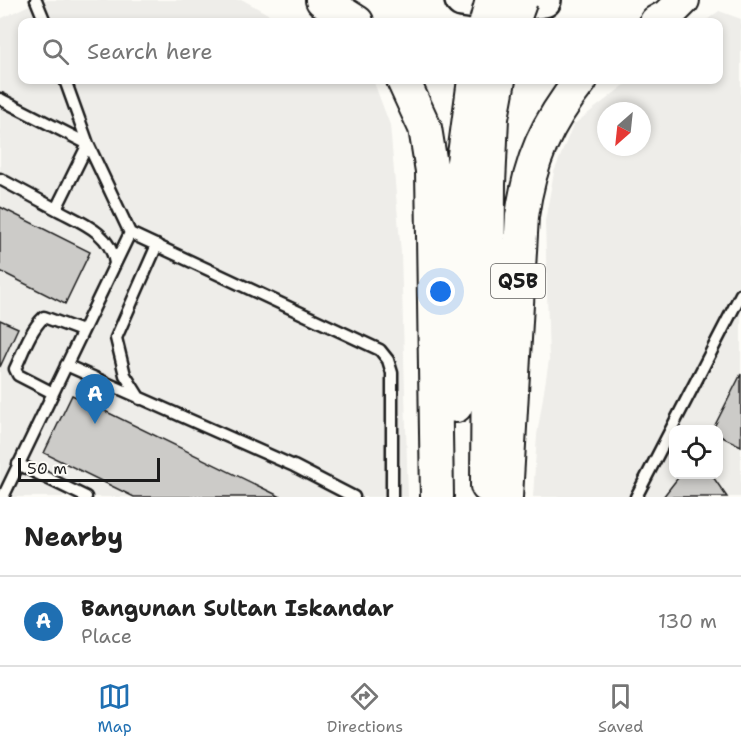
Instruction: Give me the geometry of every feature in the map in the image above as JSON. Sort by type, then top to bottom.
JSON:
[{"type":"highway","points":[[462,0],[502,6],[544,0]]},
{"type":"main road","points":[[322,0],[351,18]]},
{"type":"main road","points":[[487,18],[492,0]]},
{"type":"main road","points":[[514,18],[521,0]]},
{"type":"main road","points":[[663,18],[683,0]]},
{"type":"main road","points":[[406,84],[412,94],[425,128],[432,171],[437,497]]},
{"type":"main road","points":[[455,497],[461,177],[473,84]]},
{"type":"main road","points":[[486,497],[489,184],[492,118],[498,84]]},
{"type":"main road","name":"Q5B","points":[[506,497],[522,216],[527,177],[560,106],[578,84]]},
{"type":"lane","points":[[36,0],[43,18]]},
{"type":"lane","points":[[66,84],[88,144],[130,233],[380,350],[388,360],[392,373],[392,497]]},
{"type":"lane","points":[[0,99],[88,144]]},
{"type":"lane","points":[[56,209],[88,144]]},
{"type":"lane","points":[[0,179],[99,232],[113,250],[115,263]]},
{"type":"lane","points":[[3,497],[130,233]]},
{"type":"lane","points":[[140,399],[125,375],[116,338],[157,245]]},
{"type":"lane","points":[[636,497],[741,294]]},
{"type":"lane","points":[[53,393],[18,375],[15,369],[26,345],[37,323],[44,317],[82,331]]},
{"type":"lane","points":[[66,365],[294,466],[354,497]]},
{"type":"lane","points":[[18,465],[86,497]]},
{"type":"shaded area","points":[[40,0],[243,0],[275,18],[18,18],[18,84],[375,84],[390,125],[401,253],[408,497],[0,497],[0,19]]},
{"type":"shaded area","points":[[719,11],[741,19],[741,497],[533,497],[537,435],[549,360],[545,221],[554,172],[573,125],[597,106],[597,156],[651,156],[651,102],[603,102],[626,84],[723,84],[723,18],[709,18]]},
{"type":"building","points":[[0,207],[90,252],[65,304],[0,271]]},
{"type":"building","points":[[0,320],[18,328],[0,367]]},
{"type":"building","points":[[741,374],[741,446],[723,437],[723,425],[715,425]]},
{"type":"building","points":[[72,395],[281,497],[134,497],[44,453]]},
{"type":"building","points":[[677,479],[714,479],[727,497],[663,497]]},
{"type":"place","name":"Bangunan Sultan Iskandar","points":[[95,424]]}]
